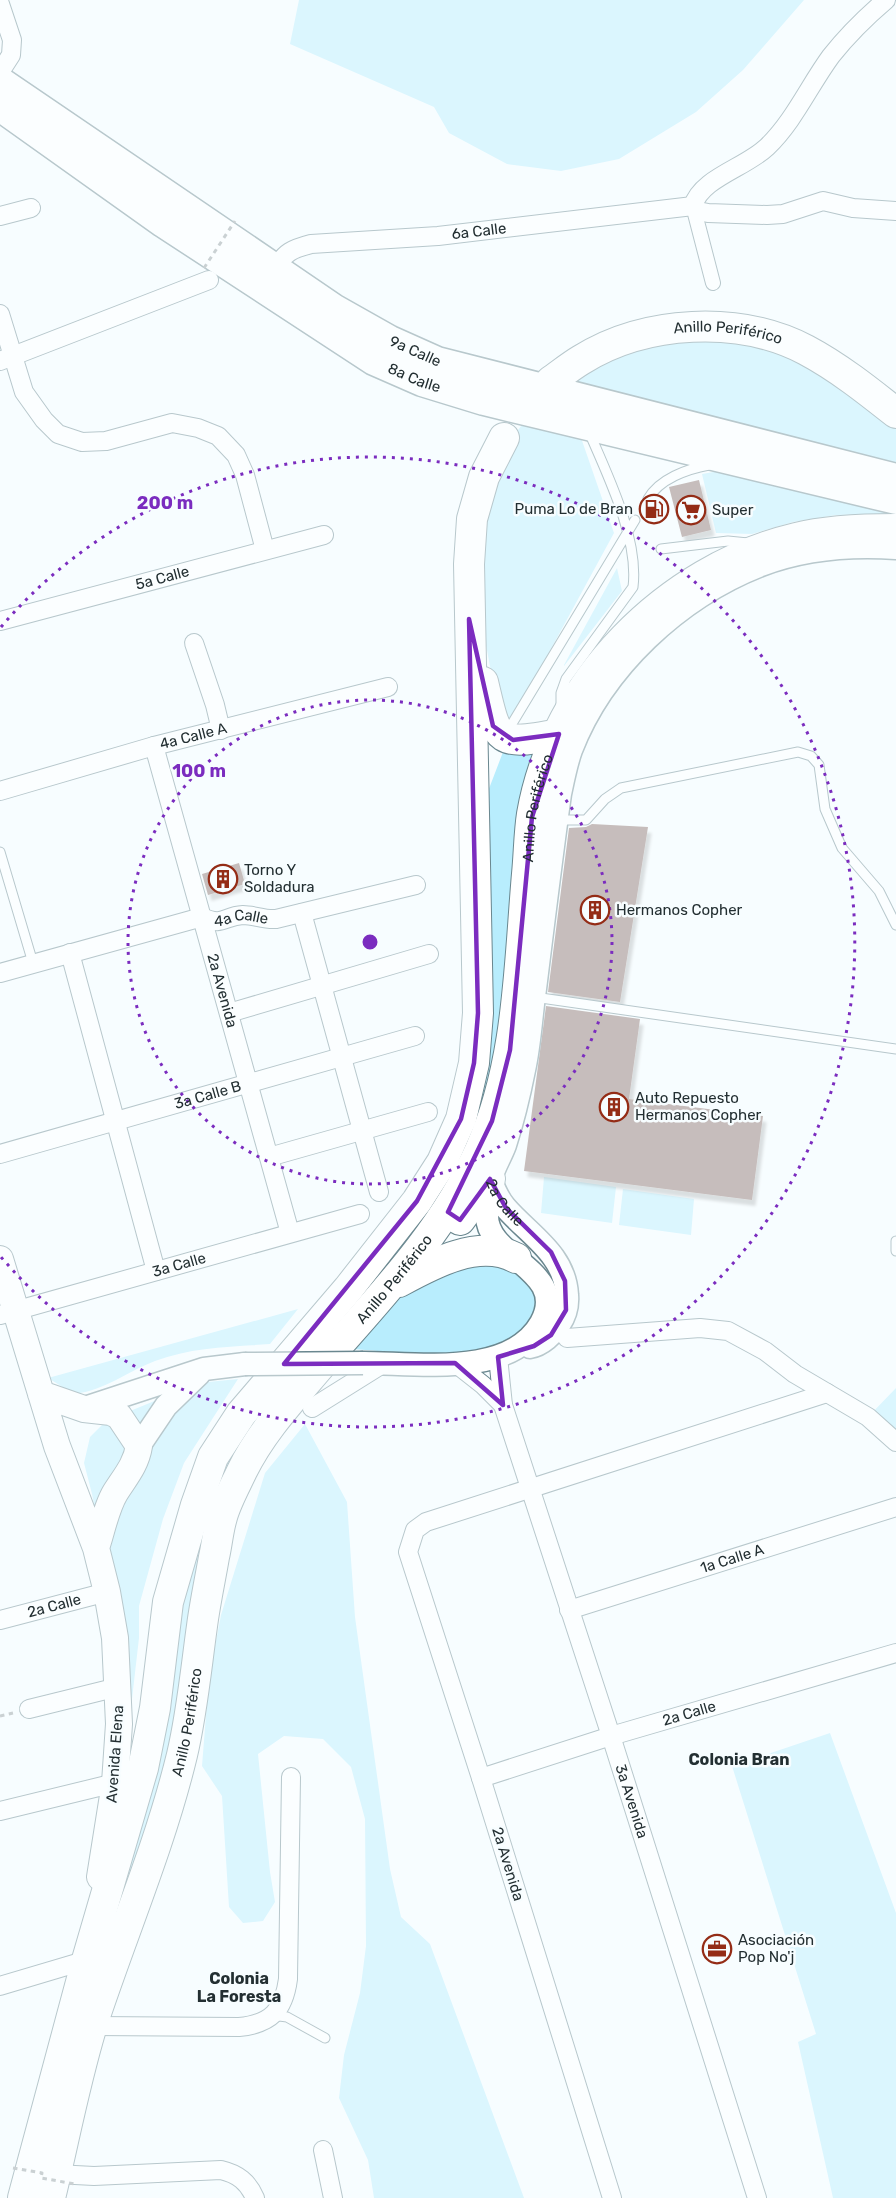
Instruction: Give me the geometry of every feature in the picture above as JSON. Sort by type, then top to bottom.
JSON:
[{"type":"highway","name":"Anillo Periférico","points":[[551,381],[582,359],[614,344],[654,331],[694,327],[732,328],[768,335],[804,349],[835,367],[896,412]]},
{"type":"highway","name":"Anillo Periférico","points":[[23,2198],[87,1960],[143,1768],[155,1708],[168,1602],[196,1505],[213,1457],[241,1414],[348,1289],[417,1201],[442,1162],[461,1119],[474,1063],[478,1013],[468,564],[472,519],[484,477],[504,438]]},
{"type":"highway","name":"Anillo Periférico","points":[[60,2185],[92,2026],[175,1782],[189,1724],[203,1620],[222,1514],[244,1467],[270,1424],[427,1242],[480,1151],[502,1089],[544,818],[546,762],[560,732],[576,702],[601,665],[639,624],[665,601],[695,581],[731,562],[772,545],[816,534],[896,529]]},
{"type":"highway","points":[[469,619],[493,726],[504,737],[524,741],[560,732]]},
{"type":"highway","points":[[474,805],[495,752],[504,737]]},
{"type":"highway","points":[[386,1290],[443,1244],[490,1179]]},
{"type":"highway","points":[[386,1290],[431,1266],[462,1255],[492,1251],[516,1258]]},
{"type":"main road","name":"9a Calle","points":[[0,81],[345,314],[390,340],[437,361],[896,478]]},
{"type":"main road","name":"8a Calle","points":[[0,107],[192,243],[374,361],[422,382],[484,401],[896,501]]},
{"type":"main road","name":"Avenida Elena","points":[[0,1259],[7,1313],[41,1394],[57,1446],[96,1548],[107,1592],[116,1650],[119,1724],[115,1783],[87,1960]]},
{"type":"main road","points":[[41,1394],[84,1409],[111,1412],[119,1416],[139,1446],[137,1457],[115,1494],[96,1548]]},
{"type":"main road","points":[[57,1446],[84,1409]]},
{"type":"main road","points":[[76,1498],[88,1499],[115,1494]]},
{"type":"street","points":[[714,283],[693,206],[699,191],[747,162],[766,147],[783,128],[831,57],[864,19],[886,0]]},
{"type":"street","points":[[0,4],[12,40],[11,55],[0,72]]},
{"type":"street","name":"6a Calle","points":[[275,268],[283,255],[295,248],[311,244],[438,236],[693,206],[698,211],[708,213],[767,215],[783,214],[823,201],[853,208],[896,211]]},
{"type":"street","points":[[0,216],[30,208]]},
{"type":"street","points":[[6,359],[207,274]]},
{"type":"street","points":[[0,314],[6,359],[24,392],[44,420],[58,434],[82,442],[106,441],[172,423],[198,428],[218,436],[236,455],[245,475],[265,550]]},
{"type":"street","name":"5a Calle","points":[[0,621],[324,535]]},
{"type":"street","name":"Anillo Periférico","points":[[490,1179],[514,1116],[525,1068],[534,997],[544,818],[560,794],[570,752],[591,708],[633,652],[676,614],[738,576],[784,558],[828,550],[896,548]]},
{"type":"street","points":[[194,643],[221,730]]},
{"type":"street","name":"4a Calle A","points":[[0,791],[154,746],[388,687]]},
{"type":"street","name":"2a Avenida","points":[[154,746],[290,1233]]},
{"type":"street","name":"4a Calle","points":[[0,973],[202,916],[214,922],[243,915],[264,920],[416,885]]},
{"type":"street","points":[[302,913],[379,1192]]},
{"type":"street","points":[[70,953],[156,1271]]},
{"type":"street","points":[[229,1013],[429,954]]},
{"type":"street","name":"3a Calle B","points":[[0,1154],[415,1036]]},
{"type":"street","points":[[269,1157],[428,1112]]},
{"type":"street","name":"2a Calle","points":[[490,1179],[487,1215],[489,1227],[499,1243],[536,1275],[547,1301],[544,1316],[538,1328],[507,1352]]},
{"type":"street","name":"2a Calle","points":[[84,1409],[204,1369],[244,1364],[474,1363],[534,1346],[551,1335],[563,1319],[567,1290],[562,1272],[551,1252],[506,1208],[490,1179]]},
{"type":"street","name":"3a Calle","points":[[7,1313],[360,1214]]},
{"type":"street","points":[[567,1338],[700,1328],[728,1331],[765,1351],[868,1418],[896,1442]]},
{"type":"street","name":"3a Avenida","points":[[507,1352],[503,1405],[611,1736],[757,2198]]},
{"type":"street","points":[[312,1408],[374,1363]]},
{"type":"street","name":"3a Avenida","points":[[455,1363],[475,1378],[503,1405]]},
{"type":"street","points":[[139,1446],[166,1406],[204,1369]]},
{"type":"street","points":[[530,1487],[827,1393]]},
{"type":"street","name":"2a Avenida","points":[[530,1487],[426,1522],[415,1530],[408,1552],[612,2198]]},
{"type":"street","name":"1a Calle A","points":[[569,1610],[896,1506]]},
{"type":"street","name":"2a Calle","points":[[0,1620],[107,1592]]},
{"type":"street","name":"2a Calle","points":[[481,1778],[611,1736],[896,1653]]},
{"type":"street","points":[[29,1709],[118,1687]]},
{"type":"street","points":[[92,2026],[239,2027],[256,2024],[272,2015],[280,2007],[288,1979],[291,1777]]},
{"type":"street","points":[[0,1811],[115,1783]]},
{"type":"street","points":[[0,1986],[87,1960]]},
{"type":"street","points":[[323,2150],[333,2198]]},
{"type":"street","points":[[60,2185],[94,2176],[208,2169],[234,2173],[247,2184],[255,2198]]},
{"type":"lane","points":[[560,732],[561,693],[566,679],[633,587],[635,573],[619,502],[586,424]]},
{"type":"lane","points":[[648,499],[654,489],[677,475],[698,467],[734,461]]},
{"type":"lane","points":[[504,737],[635,520]]},
{"type":"lane","points":[[661,549],[728,541],[772,545]]},
{"type":"lane","points":[[633,559],[644,555]]},
{"type":"lane","points":[[544,818],[586,820],[605,799],[621,788],[798,752],[811,756],[819,765],[825,809],[842,848],[879,891],[896,925]]},
{"type":"lane","points":[[0,852],[33,963]]},
{"type":"lane","points":[[534,997],[896,1049]]},
{"type":"lane","points":[[896,1241],[896,1251]]},
{"type":"lane","points":[[272,2015],[287,2017],[325,2038]]},
{"type":"path","points":[[207,274],[235,221]]},
{"type":"path","points":[[13,2168],[42,2173],[41,2178],[60,2185]]},
{"type":"highlighted area","points":[[469,619],[493,726],[513,740],[559,734],[532,817],[510,1050],[492,1121],[448,1212],[460,1220],[490,1179],[506,1208],[551,1252],[565,1281],[566,1310],[551,1335],[534,1346],[498,1357],[503,1405],[455,1363],[284,1364],[417,1201],[461,1119],[474,1063],[478,1013]]},
{"type":"shaded area","points":[[299,0],[804,0],[743,70],[696,112],[619,159],[561,171],[507,164],[449,133],[434,107],[290,44]]},
{"type":"shaded area","points":[[712,335],[801,357],[896,427],[896,465],[566,385],[618,351]]},
{"type":"shaded area","points":[[527,418],[578,429],[614,533],[509,726],[501,725],[480,613],[482,515],[504,449]]},
{"type":"shaded area","points":[[719,471],[896,507],[896,515],[836,515],[793,522],[752,534],[716,533],[702,474]]},
{"type":"shaded area","points":[[617,568],[622,591],[564,666],[564,665]]},
{"type":"shaded area","points":[[533,747],[542,749],[494,1082],[449,1192],[236,1465],[184,1721],[38,2166],[174,1604],[222,1462],[464,1147],[482,807],[503,752]]},
{"type":"shaded area","points":[[544,1177],[616,1187],[612,1223],[541,1213]]},
{"type":"shaded area","points":[[623,1189],[694,1199],[691,1235],[619,1225]]},
{"type":"shaded area","points":[[491,1260],[523,1277],[529,1283],[536,1298],[534,1317],[518,1334],[499,1344],[458,1354],[437,1355],[352,1349],[392,1298],[425,1277]]},
{"type":"shaded area","points":[[298,1309],[270,1344],[212,1348],[169,1356],[96,1389],[74,1394],[48,1378]]},
{"type":"shaded area","points":[[238,1379],[184,1463],[163,1519],[139,1606],[139,1638],[132,1699],[84,1463],[90,1437],[106,1421],[198,1383]]},
{"type":"shaded area","points":[[896,1388],[896,1443],[867,1418]]},
{"type":"shaded area","points":[[305,1424],[347,1502],[355,1617],[390,1869],[401,1917],[430,1944],[524,2198],[374,2198],[368,2160],[339,2098],[344,2055],[360,1993],[366,1946],[365,1819],[351,1767],[323,1739],[284,1736],[258,1754],[275,1902],[263,1921],[243,1923],[229,1907],[222,1796],[202,1766],[209,1677],[221,1615],[265,1473]]},
{"type":"shaded area","points":[[830,1733],[896,1913],[896,2198],[833,2198],[798,2042],[816,2034],[732,1766]]},
{"type":"building","name":"Super","points":[[699,480],[711,530],[682,537],[669,487]]},
{"type":"building","name":"Hermanos Copher","points":[[592,824],[648,827],[620,1002],[548,992],[569,828],[586,827]]},
{"type":"building","name":"Torno Y Soldadura","points":[[239,863],[245,884],[208,895],[202,874]]},
{"type":"building","name":"Auto Repuesto Hermanos Copher","points":[[546,1006],[640,1019],[629,1099],[763,1116],[752,1200],[524,1171]]},
{"type":"place","name":"Puma Lo de Bran","points":[[654,509]]},
{"type":"place","name":"Super","points":[[691,510]]},
{"type":"place","name":"Torno Y Soldadura","points":[[223,879]]},
{"type":"place","name":"Hermanos Copher","points":[[595,910]]},
{"type":"place","name":"Auto Repuesto Hermanos Copher","points":[[614,1107]]},
{"type":"place","name":"Asociación Pop No'j","points":[[717,1949]]},
{"type":"district","name":"Colonia Bran","points":[[739,1759]]},
{"type":"district","name":"Colonia La Foresta","points":[[239,1987]]}]
